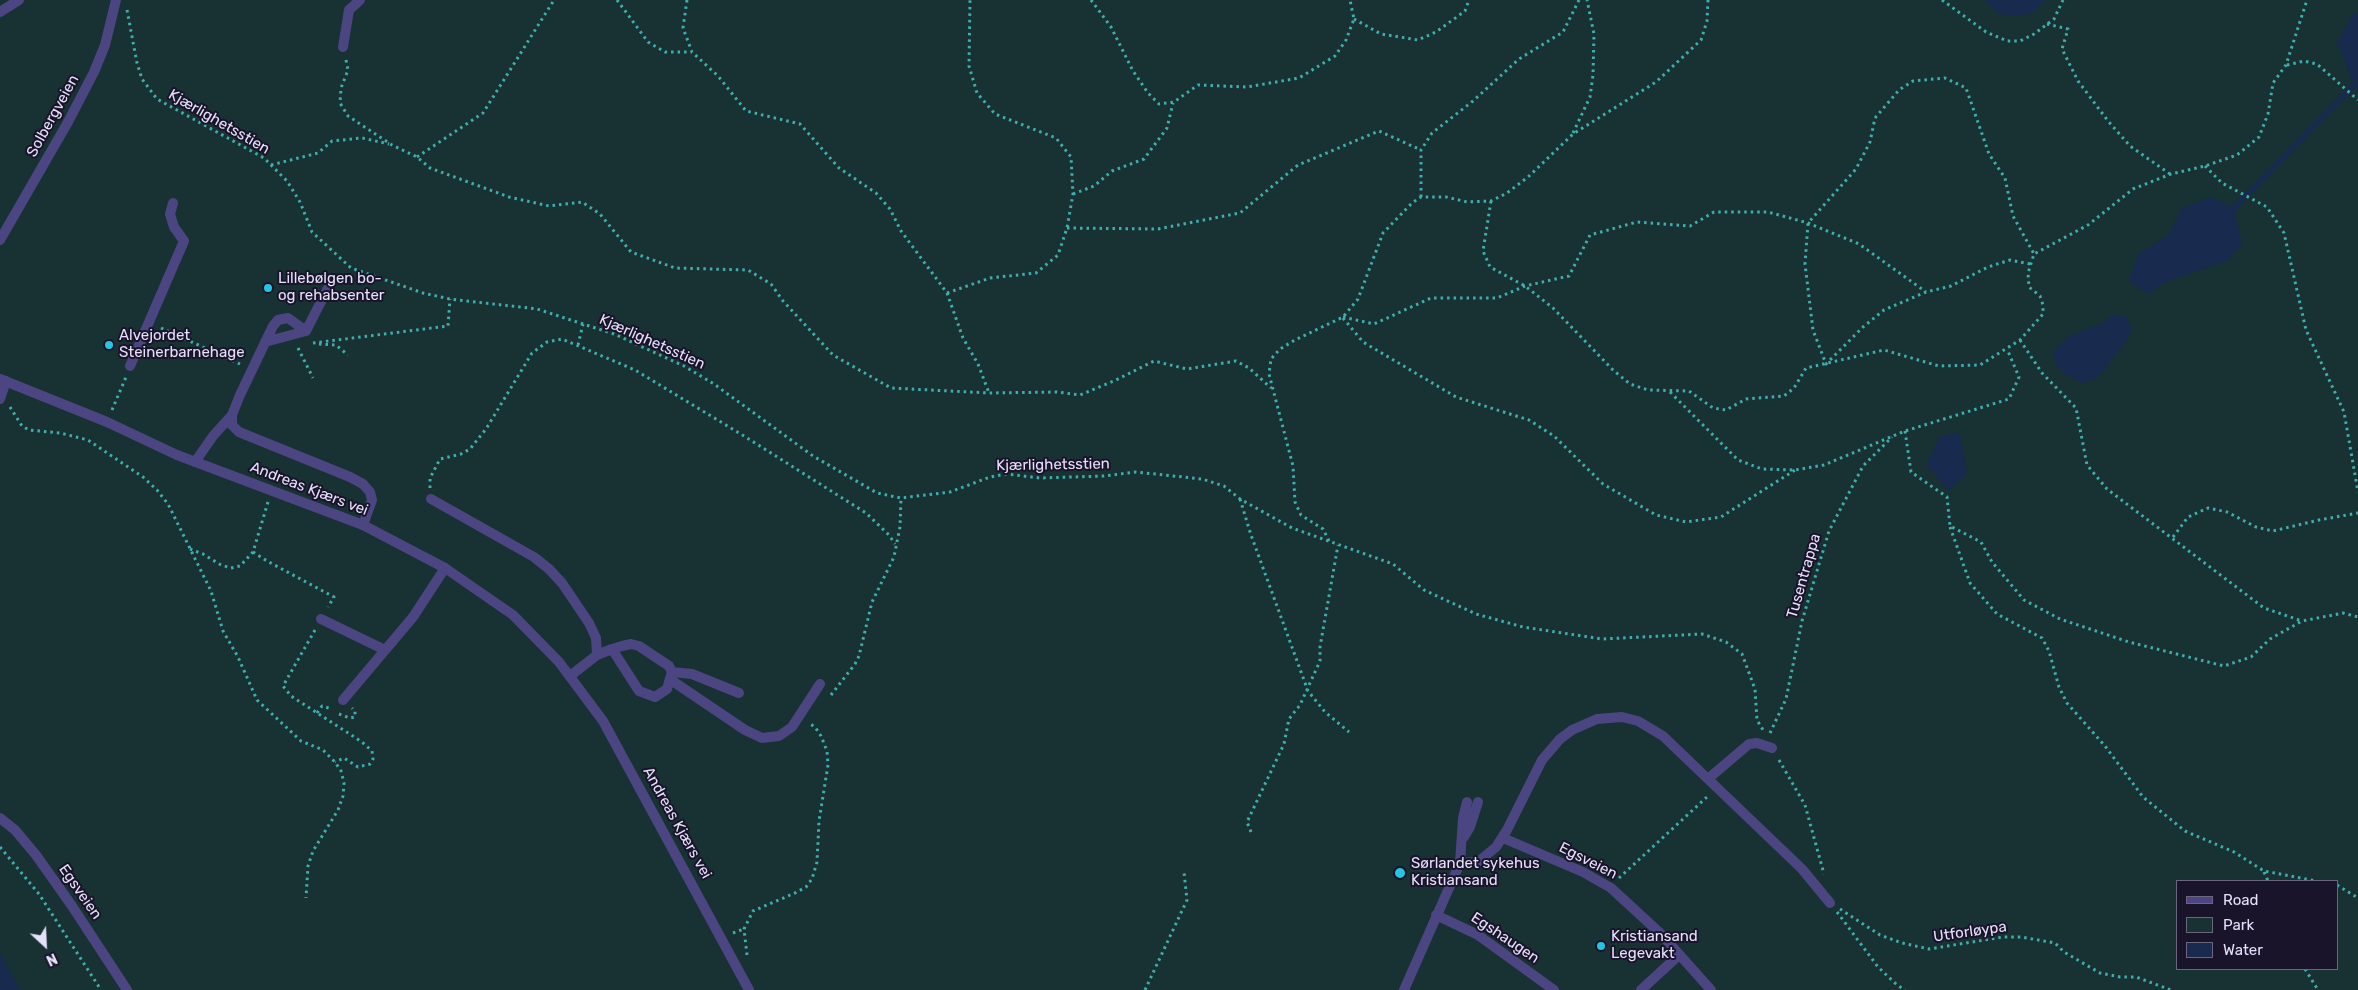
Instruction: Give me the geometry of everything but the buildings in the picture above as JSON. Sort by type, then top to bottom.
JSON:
[{"type":"street","points":[[0,12],[19,0]]},
{"type":"street","name":"Solbergveien","points":[[0,240],[68,122],[94,72],[105,45],[116,0]]},
{"type":"street","points":[[343,48],[349,10],[360,0]]},
{"type":"street","points":[[130,366],[184,241],[174,228],[170,214],[173,203]]},
{"type":"street","points":[[265,342],[306,331],[330,284]]},
{"type":"street","points":[[195,462],[213,436],[232,415],[265,342],[278,320],[288,318],[306,331]]},
{"type":"street","name":"Andreas Kjærs vei","points":[[1,396],[3,380],[106,422],[195,462],[363,525],[445,568],[513,615],[545,647],[570,676],[617,744],[750,990]]},
{"type":"street","points":[[232,415],[232,425],[239,432],[363,484],[370,492],[372,500],[363,525]]},
{"type":"street","points":[[431,499],[534,558],[559,578],[589,623],[596,638],[597,655]]},
{"type":"street","points":[[343,700],[413,617],[445,568]]},
{"type":"street","points":[[321,619],[385,650]]},
{"type":"street","points":[[570,676],[597,655],[631,644],[639,646],[663,661],[672,676],[758,738],[770,739],[780,736],[792,727],[820,684]]},
{"type":"street","points":[[612,649],[636,687],[645,694],[655,697],[662,694],[672,676]]},
{"type":"street","points":[[672,676],[692,674],[739,692]]},
{"type":"street","points":[[1460,863],[1478,862],[1496,847],[1503,838],[1542,760],[1554,744],[1572,730],[1597,719],[1622,718],[1646,724],[1663,736],[1709,778],[1802,870],[1830,903]]},
{"type":"street","points":[[1709,778],[1749,744],[1757,743],[1772,748]]},
{"type":"street","points":[[1404,990],[1460,863],[1463,818],[1467,802]]},
{"type":"street","points":[[1463,838],[1470,827],[1478,802]]},
{"type":"street","name":"Egsveien","points":[[0,818],[15,830],[36,856],[72,906],[127,990]]},
{"type":"street","name":"Egsveien","points":[[1503,838],[1583,872],[1611,888],[1661,934],[1710,990]]},
{"type":"street","name":"Egshaugen","points":[[1436,915],[1478,935],[1554,990]]},
{"type":"street","points":[[1641,990],[1679,955]]},
{"type":"path","points":[[417,157],[483,113],[554,0]]},
{"type":"path","points":[[617,0],[648,42],[665,52],[692,52]]},
{"type":"path","points":[[687,0],[683,28],[692,52],[718,76],[746,111],[800,124],[839,168],[876,193],[890,209],[901,231],[947,293],[964,338],[978,364],[989,393]]},
{"type":"path","points":[[947,293],[990,278],[1036,273],[1058,254],[1067,228],[1074,194],[1071,157],[1056,138],[995,114],[977,93],[969,66],[970,0]]},
{"type":"path","points":[[1091,0],[1111,27],[1133,71],[1148,93],[1159,104],[1174,102],[1198,85],[1247,86],[1299,78],[1334,56],[1346,40],[1354,18],[1350,0]]},
{"type":"path","points":[[1354,18],[1381,34],[1418,40],[1436,32],[1465,11],[1469,0]]},
{"type":"path","points":[[1421,197],[1421,150],[1432,133],[1472,101],[1519,59],[1563,32],[1579,0]]},
{"type":"path","points":[[1573,134],[1590,97],[1593,75],[1594,34],[1587,0]]},
{"type":"path","points":[[1329,541],[1323,529],[1301,515],[1295,502],[1293,466],[1271,388],[1269,374],[1271,359],[1280,349],[1343,318],[1358,299],[1383,233],[1421,197],[1446,197],[1467,202],[1491,202],[1507,193],[1528,177],[1573,134],[1656,82],[1702,40],[1707,21],[1708,0]]},
{"type":"path","points":[[1942,0],[1986,32],[2007,41],[2020,41],[2047,24],[2054,18],[2063,0]]},
{"type":"path","points":[[1491,202],[1484,251],[1490,267],[1525,286],[1553,308],[1613,370],[1630,384],[1648,390],[1689,392],[1713,408],[1726,410],[1746,399],[1784,396],[1794,388],[1806,368],[1884,350],[1939,366],[1980,365],[2020,340],[2043,314],[2043,304],[2040,296],[2029,286],[2028,273],[2034,254],[2088,225],[2132,189],[2171,174],[2237,156],[2259,138],[2268,114],[2273,83],[2286,65],[2307,0]]},
{"type":"path","name":"Kjærlighetsstien","points":[[126,7],[142,79],[157,99],[264,158],[287,181],[300,202],[312,232],[351,268],[423,293],[538,309],[614,334],[684,366],[714,384],[813,456],[877,493],[901,498],[950,492],[990,477],[1006,474],[1040,478],[1104,476],[1136,472],[1202,479],[1224,486],[1240,499],[1292,528],[1393,564],[1424,590],[1476,614],[1523,627],[1602,639],[1702,634],[1726,642],[1742,654],[1755,689],[1757,720],[1767,738]]},
{"type":"path","points":[[2047,24],[2068,29],[2062,49],[2078,81],[2108,121],[2130,146],[2171,174]]},
{"type":"path","points":[[343,48],[348,70],[340,88],[340,103],[348,116],[392,145],[417,157],[430,168],[509,197],[549,206],[582,202],[600,214],[631,252],[675,268],[748,270],[771,284],[783,301],[833,354],[891,388],[989,393],[1057,392],[1080,395],[1154,361],[1187,369],[1236,361],[1249,368],[1271,388]]},
{"type":"path","points":[[2286,65],[2304,61],[2317,64],[2358,100]]},
{"type":"path","points":[[1826,364],[1813,330],[1805,264],[1808,223],[1856,169],[1870,142],[1875,118],[1887,102],[1914,81],[1945,78],[1966,88],[1989,154],[2005,178],[2013,216],[2034,254]]},
{"type":"path","points":[[1074,194],[1094,186],[1112,171],[1144,159],[1167,128],[1174,102]]},
{"type":"path","points":[[1067,228],[1158,228],[1240,213],[1298,165],[1379,131],[1421,150]]},
{"type":"path","points":[[271,165],[318,153],[332,141],[362,138],[392,145]]},
{"type":"path","points":[[2205,166],[2222,183],[2266,207],[2284,233],[2306,330],[2344,412],[2358,492]]},
{"type":"path","points":[[1343,318],[1374,324],[1431,298],[1497,298],[1525,286],[1569,276],[1590,235],[1637,222],[1690,226],[1714,212],[1768,212],[1808,223],[1858,244],[1926,292]]},
{"type":"path","points":[[1826,364],[1863,327],[1884,310],[1926,292],[1951,286],[1988,268],[2010,260],[2030,264]]},
{"type":"path","points":[[313,343],[448,326],[450,298]]},
{"type":"path","points":[[1343,318],[1363,342],[1456,397],[1529,420],[1554,436],[1603,484],[1656,515],[1686,522],[1721,517],[1795,470]]},
{"type":"path","points":[[150,322],[252,370]]},
{"type":"path","points":[[578,344],[583,324]]},
{"type":"path","points":[[306,331],[313,343]]},
{"type":"path","points":[[292,335],[313,378]]},
{"type":"path","points":[[431,499],[430,478],[440,459],[461,454],[470,449],[486,429],[532,353],[554,339],[562,339],[578,344],[635,370],[866,513],[896,544]]},
{"type":"path","points":[[2020,340],[2042,373],[2076,408],[2087,465],[2107,489],[2264,608],[2302,621]]},
{"type":"path","points":[[313,343],[336,346],[348,355]]},
{"type":"path","points":[[1670,392],[1738,460],[1762,469],[1795,470],[1824,465],[1905,430],[2009,399],[2018,378],[2007,349]]},
{"type":"path","points":[[106,422],[130,366]]},
{"type":"path","points":[[1,396],[22,426],[29,430],[60,433],[88,440],[143,477],[157,490],[168,504],[212,591],[223,631],[238,656],[256,700],[287,730],[323,750],[341,771],[344,783],[343,796],[338,810],[314,851],[308,866],[306,898]]},
{"type":"path","points":[[1905,430],[1911,472],[1947,497],[1950,526],[1970,583],[1997,614],[2042,638],[2049,651],[2059,687],[2067,703],[2105,746],[2143,797],[2185,831],[2234,852],[2264,871],[2311,880]]},
{"type":"path","name":"Tusentrappa","points":[[1767,738],[1786,699],[1802,621],[1829,531],[1863,466],[1894,435]]},
{"type":"path","points":[[190,549],[231,568],[240,566],[253,552],[271,492]]},
{"type":"path","points":[[828,698],[857,661],[872,602],[894,556],[900,527],[901,498]]},
{"type":"path","points":[[1240,499],[1251,535],[1308,690],[1325,712],[1349,732]]},
{"type":"path","points":[[2173,538],[2188,517],[2208,508],[2227,512],[2256,527],[2273,531],[2319,520],[2358,514]]},
{"type":"path","points":[[1950,526],[1981,542],[1992,562],[2024,600],[2060,619],[2130,642],[2224,666],[2251,657],[2270,639],[2302,621],[2343,613],[2358,617]]},
{"type":"path","points":[[1251,832],[1248,822],[1284,744],[1289,719],[1300,705],[1320,661],[1320,648],[1338,545]]},
{"type":"path","points":[[253,552],[267,562],[334,597],[283,686],[291,696],[362,742],[372,751],[373,759],[370,764],[358,767],[344,758],[335,762]]},
{"type":"path","points":[[743,935],[744,924],[753,911],[795,893],[806,887],[812,879],[816,862],[819,821],[828,765],[827,751],[815,727],[800,717]]},
{"type":"path","points":[[810,724],[814,718]]},
{"type":"path","points":[[1772,748],[1805,805],[1825,878]]},
{"type":"path","points":[[1611,888],[1718,787]]},
{"type":"path","points":[[0,846],[39,894],[101,990]]},
{"type":"path","points":[[2264,871],[2268,880]]},
{"type":"path","points":[[1145,990],[1187,900],[1184,872]]},
{"type":"path","points":[[2338,886],[2358,898]]},
{"type":"path","points":[[1830,903],[1878,967],[1905,990]]},
{"type":"path","name":"Utforløypa","points":[[1830,903],[1880,934],[1902,943],[1929,949],[2003,937],[2021,937],[2055,943],[2064,952],[2100,973],[2120,977],[2136,977],[2171,990]]},
{"type":"path","points":[[2306,970],[2318,990]]},
{"type":"path","points":[[1897,985],[1898,990]]},
{"type":"green space","points":[[0,0],[2358,0],[2358,990],[0,990]]},
{"type":"water","points":[[1985,0],[2045,0],[2033,12],[2018,16],[1999,14]]},
{"type":"water","points":[[2358,13],[2358,88],[2354,85],[2337,43],[2353,14]]},
{"type":"water","points":[[2210,197],[2234,208],[2242,244],[2227,261],[2165,282],[2148,294],[2129,281],[2138,254],[2168,235],[2182,208]]},
{"type":"water","points":[[2113,314],[2125,316],[2133,330],[2121,348],[2097,378],[2081,383],[2066,375],[2056,365],[2053,352],[2069,336],[2103,323]]},
{"type":"water","points":[[1960,434],[1967,473],[1948,491],[1927,465],[1940,435]]},
{"type":"water","points":[[0,953],[20,990],[0,990]]},
{"type":"waterway","points":[[2234,208],[2354,85]]},
{"type":"place","name":"Lillebølgen bo- og rehabsenter","points":[[268,288]]},
{"type":"place","name":"Alvejordet Steinerbarnehage","points":[[109,345]]},
{"type":"place","name":"Sørlandet sykehus Kristiansand","points":[[1400,873]]},
{"type":"place","name":"Kristiansand Legevakt","points":[[1601,946]]}]
